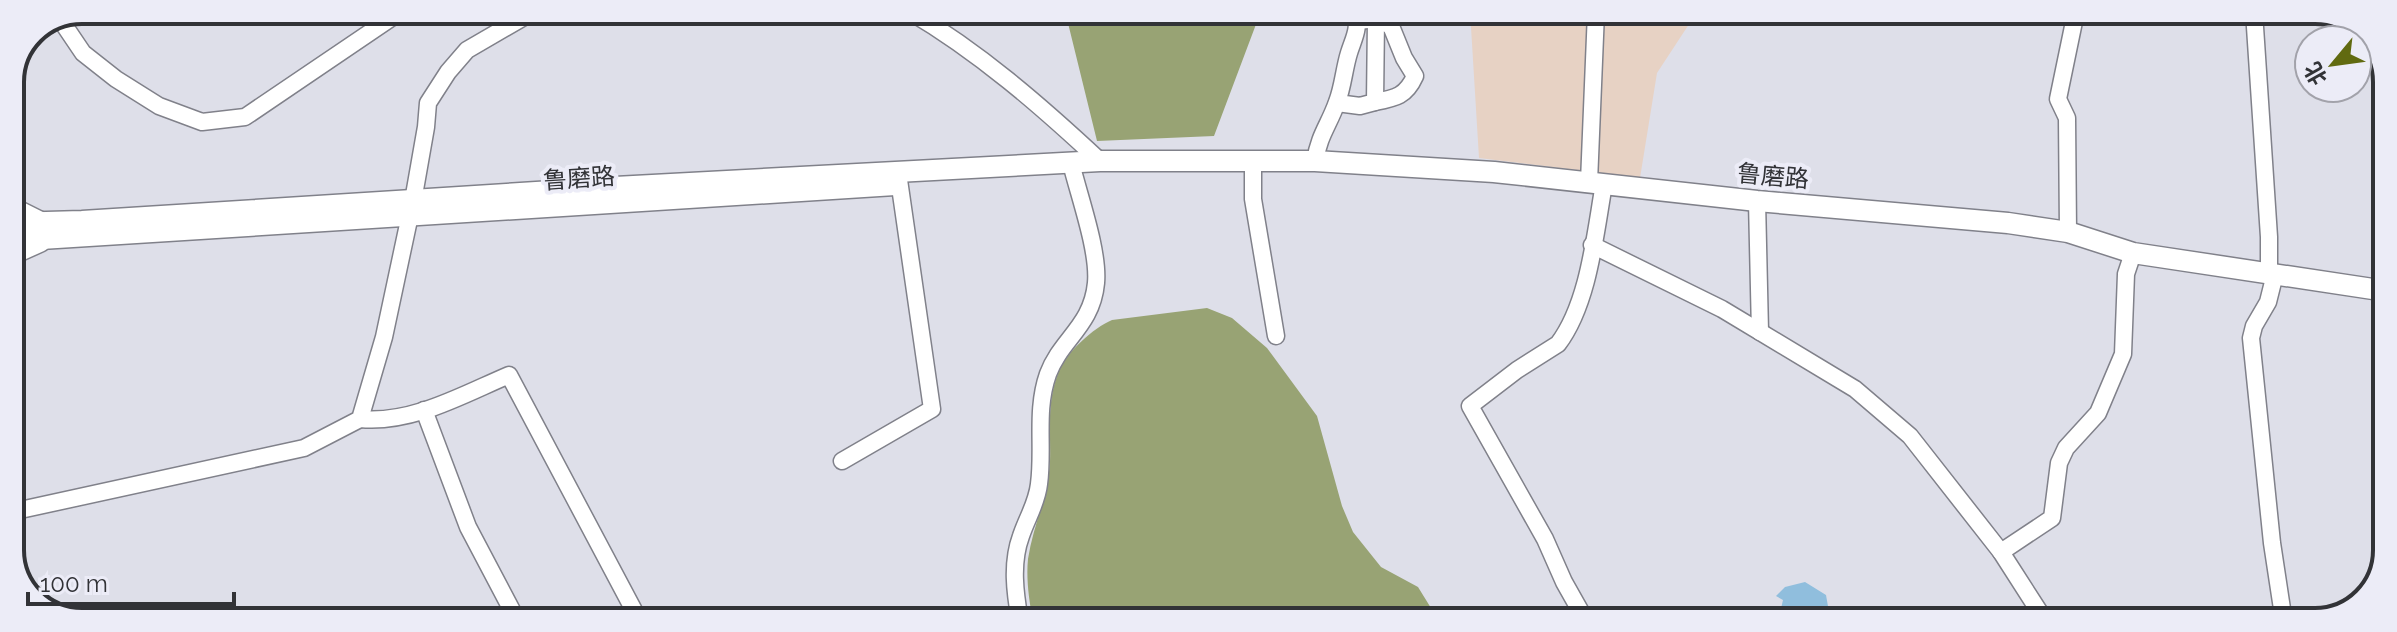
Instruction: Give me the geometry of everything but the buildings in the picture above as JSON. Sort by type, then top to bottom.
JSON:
[{"type":"main road","points":[[24,220],[38,231],[24,242]]},
{"type":"street","points":[[65,27],[83,53],[116,79],[159,106],[202,122],[245,117],[382,24]]},
{"type":"street","points":[[360,419],[384,337],[411,208],[428,103],[467,50],[512,24]]},
{"type":"street","points":[[928,24],[980,59],[1065,128],[1100,161]]},
{"type":"street","points":[[1315,161],[1318,139],[1337,103],[1356,38],[1356,24]]},
{"type":"street","points":[[1375,102],[1386,24]]},
{"type":"street","points":[[1337,103],[1360,106],[1399,98],[1409,89],[1415,76],[1389,24]]},
{"type":"street","points":[[1579,608],[1545,539],[1470,406],[1558,344],[1575,315],[1592,245],[1597,183],[1596,24]]},
{"type":"street","points":[[2068,232],[2067,118],[2058,99],[2074,24]]},
{"type":"street","points":[[2255,24],[2272,274],[2268,302],[2254,326],[2251,338],[2272,543],[2282,608]]},
{"type":"street","points":[[1253,160],[1253,199],[1276,336]]},
{"type":"street","name":"鲁磨路","points":[[1073,168],[1100,161],[1253,160],[1494,172],[1757,201],[2008,223],[2068,232],[2133,253],[2373,289]]},
{"type":"street","name":"鲁磨路","points":[[24,236],[38,231],[1150,161]]},
{"type":"street","points":[[1019,608],[1015,565],[1021,536],[1040,481],[1040,413],[1045,389],[1056,359],[1085,320],[1096,282],[1096,264],[1073,168]]},
{"type":"street","points":[[842,461],[932,409],[899,178]]},
{"type":"street","points":[[1757,201],[1760,332]]},
{"type":"street","name":"鲁磨路","points":[[24,227],[38,231]]},
{"type":"street","points":[[1592,245],[1722,309],[1855,389],[1910,436],[2001,552],[2037,608]]},
{"type":"street","points":[[2001,552],[2052,518],[2059,463],[2066,448],[2098,413],[2123,354],[2126,274],[2133,253]]},
{"type":"street","points":[[24,509],[304,448],[360,419],[387,419],[424,410],[509,375],[633,608]]},
{"type":"street","points":[[424,410],[468,527],[511,608]]},
{"type":"shaded area","points":[[1471,24],[1689,24],[1657,73],[1640,178],[1479,158]]},
{"type":"green space","points":[[1068,24],[1256,24],[1214,136],[1097,141]]},
{"type":"green space","points":[[1207,308],[1232,318],[1267,348],[1317,416],[1342,506],[1353,532],[1381,567],[1418,587],[1431,608],[1031,608],[1028,559],[1049,474],[1051,405],[1055,382],[1068,356],[1081,341],[1112,320]]},
{"type":"water","points":[[1805,582],[1826,595],[1828,608],[1781,608],[1783,600],[1776,596],[1785,587]]}]
